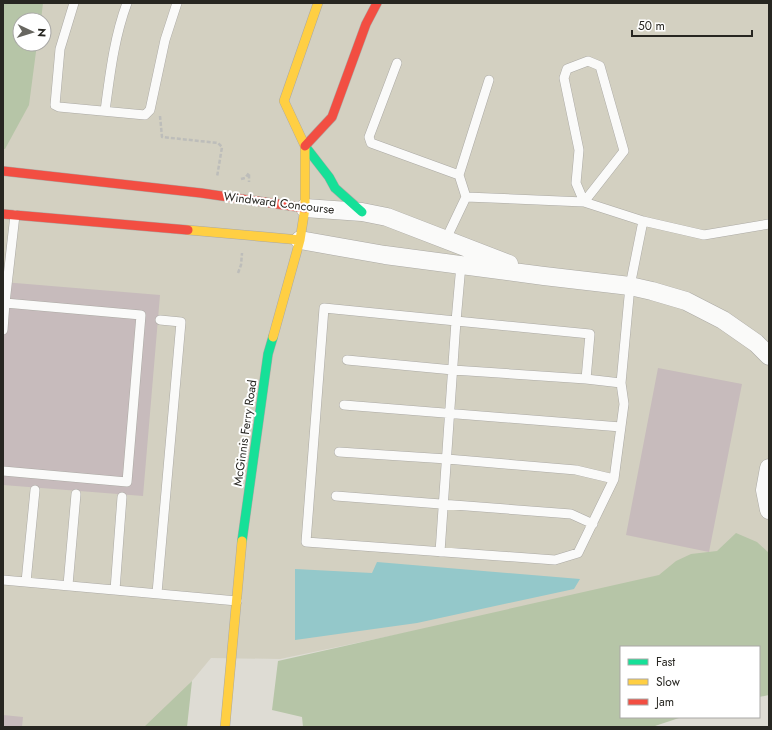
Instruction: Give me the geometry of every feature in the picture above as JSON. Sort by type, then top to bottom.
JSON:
[{"type":"main road","name":"McGinnis Ferry Road","points":[[225,727],[243,535],[268,354],[300,240],[305,208],[305,146],[284,101],[318,3]]},
{"type":"main road","points":[[362,212],[335,188],[329,177],[305,146],[332,117],[366,24],[377,3]]},
{"type":"main road","name":"Windward Concourse","points":[[3,171],[201,193],[305,208]]},
{"type":"main road","name":"Windward Concourse","points":[[3,214],[300,240]]},
{"type":"street","name":"Windward Concourse","points":[[305,208],[362,212],[387,217],[498,260],[544,276]]},
{"type":"street","name":"Windward Concourse","points":[[300,240],[385,255],[630,286],[686,301],[723,320],[756,343],[769,356]]},
{"type":"street","points":[[769,468],[765,490],[769,510]]},
{"type":"lane","points":[[74,3],[60,48],[55,105],[59,107],[145,115],[150,110],[165,40],[177,3]]},
{"type":"lane","points":[[105,111],[116,38],[119,24],[127,3]]},
{"type":"lane","points":[[588,61],[600,66],[624,151],[584,202],[576,183],[579,150],[564,78],[567,69],[588,61]]},
{"type":"lane","points":[[397,63],[369,137],[372,143],[459,175]]},
{"type":"lane","points":[[446,239],[466,197],[459,175],[489,80]]},
{"type":"lane","points":[[466,197],[584,202],[643,221],[704,235],[769,224]]},
{"type":"lane","points":[[3,330],[15,215]]},
{"type":"lane","points":[[586,379],[590,334],[324,308],[306,542],[555,560],[578,553],[614,479],[624,404],[621,382],[630,286],[643,221]]},
{"type":"lane","points":[[440,552],[461,265]]},
{"type":"lane","points":[[3,471],[127,482],[141,315],[5,303]]},
{"type":"lane","points":[[157,593],[181,322],[160,320]]},
{"type":"lane","points":[[348,360],[453,370],[621,382]]},
{"type":"lane","points":[[344,405],[621,427]]},
{"type":"lane","points":[[340,452],[576,470],[614,479]]},
{"type":"lane","points":[[26,582],[35,490]]},
{"type":"lane","points":[[68,585],[76,494]]},
{"type":"lane","points":[[336,496],[571,514],[593,524]]},
{"type":"lane","points":[[115,590],[122,497]]},
{"type":"lane","points":[[3,580],[237,601]]},
{"type":"shaded area","points":[[3,3],[769,3],[769,554],[669,578],[280,659],[211,658],[152,727],[3,727]]},
{"type":"green space","points":[[3,3],[43,3],[42,12],[12,12],[12,52],[36,52],[29,105],[5,149],[3,149]]},
{"type":"green space","points":[[736,533],[757,542],[769,553],[769,695],[760,697],[760,646],[620,646],[620,718],[679,718],[652,727],[303,727],[302,717],[272,710],[278,661],[659,575],[676,561],[691,554],[717,551]]},
{"type":"green space","points":[[192,681],[187,727],[144,727]]},
{"type":"water","points":[[377,562],[580,579],[574,589],[417,623],[295,640],[295,569],[372,573]]},
{"type":"building","points":[[3,282],[160,295],[143,496],[3,485]]},
{"type":"building","points":[[658,368],[742,384],[709,552],[626,535]]},
{"type":"building","points":[[3,715],[23,717],[22,727],[3,727]]},
{"type":"traffic: fast","points":[[305,146],[329,177],[335,188],[362,212]]},
{"type":"traffic: fast","points":[[242,541],[268,354],[273,337]]},
{"type":"traffic: slow","points":[[273,337],[300,240],[305,208],[305,146],[284,101],[318,3]]},
{"type":"traffic: slow","points":[[188,230],[300,240]]},
{"type":"traffic: slow","points":[[225,727],[242,541]]},
{"type":"traffic: jam","points":[[305,146],[332,117],[366,24],[377,3]]},
{"type":"traffic: jam","points":[[3,171],[201,193],[305,208]]},
{"type":"traffic: jam","points":[[3,214],[188,230]]}]
